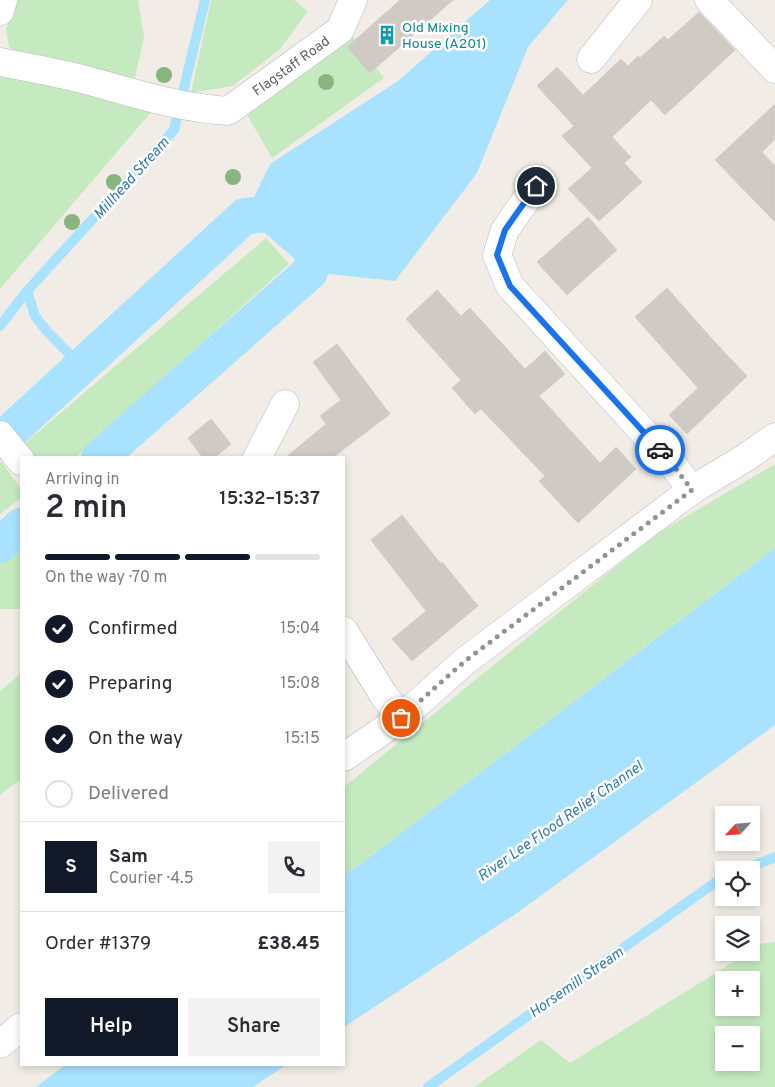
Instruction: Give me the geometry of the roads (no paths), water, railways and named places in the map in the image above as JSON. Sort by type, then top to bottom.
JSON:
[{"type":"street","points":[[0,11],[3,0]]},
{"type":"street","name":"Flagstaff Road","points":[[0,62],[81,79],[168,102],[228,111],[340,30],[354,0]]},
{"type":"street","points":[[591,59],[638,0]]},
{"type":"street","points":[[709,0],[775,68]]},
{"type":"street","points":[[536,186],[505,230],[497,255],[510,286],[670,461],[692,490]]},
{"type":"street","points":[[258,456],[285,404]]},
{"type":"street","points":[[0,435],[20,460]]},
{"type":"street","points":[[345,756],[401,718],[465,661],[692,490],[745,458],[775,437]]},
{"type":"street","points":[[345,634],[383,694],[401,718]]},
{"type":"street","points":[[0,1044],[20,1028]]},
{"type":"water","points":[[490,0],[568,0],[528,47],[477,173],[395,281],[310,272],[245,216],[270,164],[398,81]]},
{"type":"water","name":"River Lee Flood Relief Channel","points":[[775,548],[775,725],[517,913],[345,1026],[345,874]]},
{"type":"water","points":[[64,1066],[284,1066],[253,1087],[36,1087]]},
{"type":"waterway","name":"Millhead Stream","points":[[0,326],[27,291],[174,130],[205,0]]},
{"type":"waterway","points":[[0,441],[245,216],[295,212]]},
{"type":"waterway","points":[[101,456],[310,272],[320,223]]},
{"type":"waterway","points":[[27,291],[35,316],[82,367]]},
{"type":"waterway","points":[[0,545],[20,527]]},
{"type":"waterway","name":"Horsemill Stream","points":[[760,863],[775,857]]},
{"type":"waterway","name":"Horsemill Stream","points":[[428,1087],[715,883]]},
{"type":"place","name":"Old Mixing House (A201)","points":[[387,35]]}]
